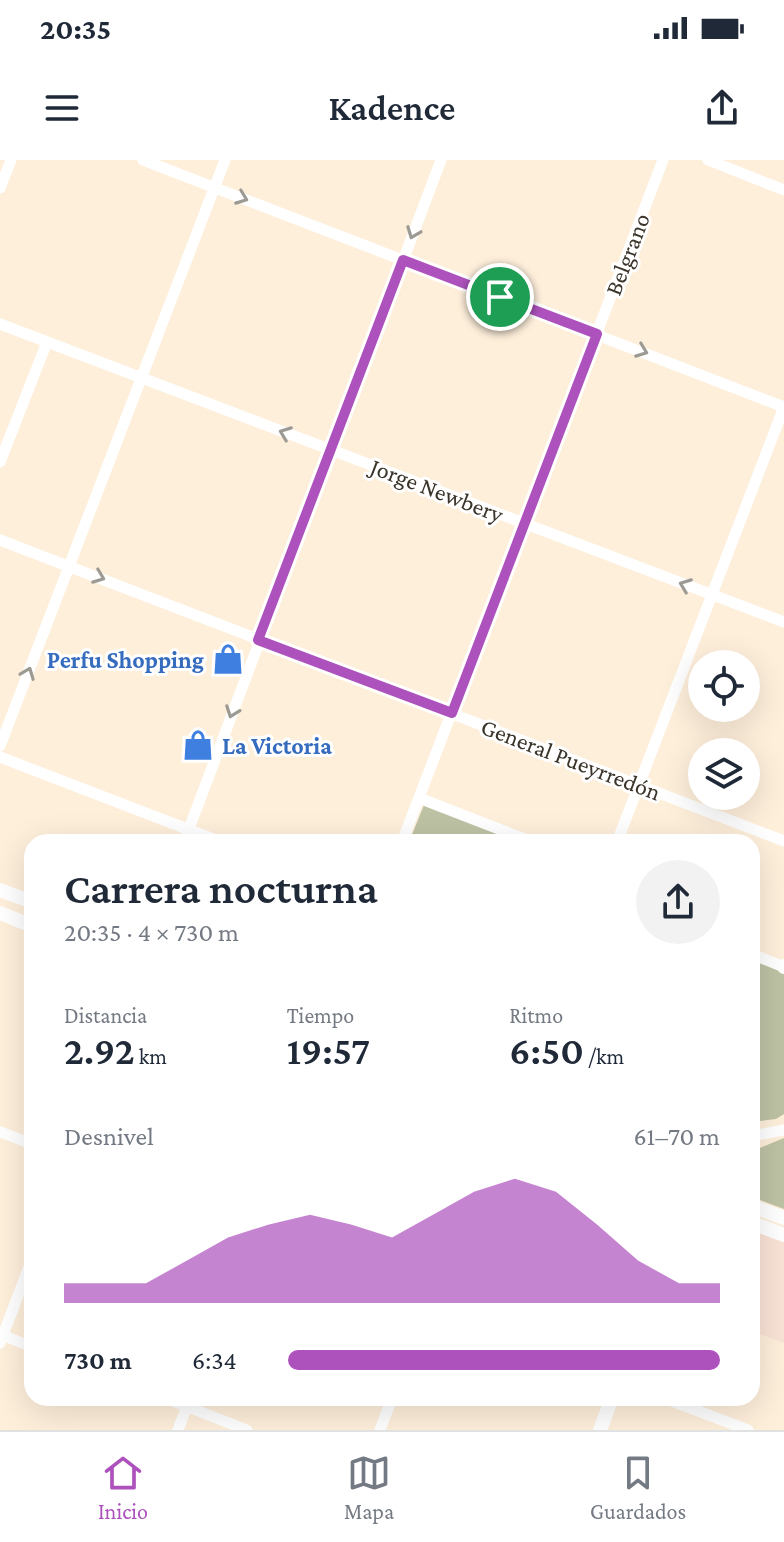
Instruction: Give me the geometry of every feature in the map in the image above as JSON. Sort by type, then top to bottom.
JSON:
[{"type":"main road","points":[[0,890],[24,899]]},
{"type":"main road","points":[[0,913],[24,923]]},
{"type":"main road","points":[[760,1209],[784,1218]]},
{"type":"main road","points":[[760,1226],[784,1235]]},
{"type":"main road","points":[[600,1430],[609,1406]]},
{"type":"street","points":[[0,188],[11,160]]},
{"type":"street","points":[[143,160],[784,407],[620,834]]},
{"type":"street","points":[[0,746],[225,160]]},
{"type":"street","points":[[186,834],[441,160]]},
{"type":"street","name":"Belgrano","points":[[405,834],[663,160]]},
{"type":"street","points":[[708,160],[784,190]]},
{"type":"street","name":"Jorge Newbery","points":[[0,324],[784,622]]},
{"type":"street","points":[[0,462],[47,342]]},
{"type":"street","name":"General Pueyrredón","points":[[0,540],[784,841]]},
{"type":"street","points":[[0,757],[201,834]]},
{"type":"street","points":[[419,798],[511,834]]},
{"type":"street","points":[[760,957],[784,967]]},
{"type":"street","points":[[760,1134],[784,1130]]},
{"type":"street","points":[[0,1132],[24,1141]]},
{"type":"street","points":[[24,1279],[1,1337],[24,1344]]},
{"type":"street","points":[[178,1430],[187,1406]]},
{"type":"street","points":[[196,1406],[247,1430]]},
{"type":"street","points":[[380,1430],[389,1406]]},
{"type":"street","points":[[685,1406],[748,1430]]},
{"type":"shaded area","points":[[760,1231],[784,1240],[784,1343],[760,1334]]},
{"type":"green space","points":[[424,805],[498,834],[412,834]]},
{"type":"green space","points":[[760,963],[784,973],[784,1114],[776,1119],[760,1121]]},
{"type":"green space","points":[[784,1138],[784,1209],[760,1200],[760,1148]]},
{"type":"place","name":"Perfu Shopping","points":[[228,659]]},
{"type":"place","name":"La Victoria","points":[[198,745]]},
{"type":"route","points":[[403,260],[500,297],[597,334],[452,713],[258,640],[403,260]]}]
